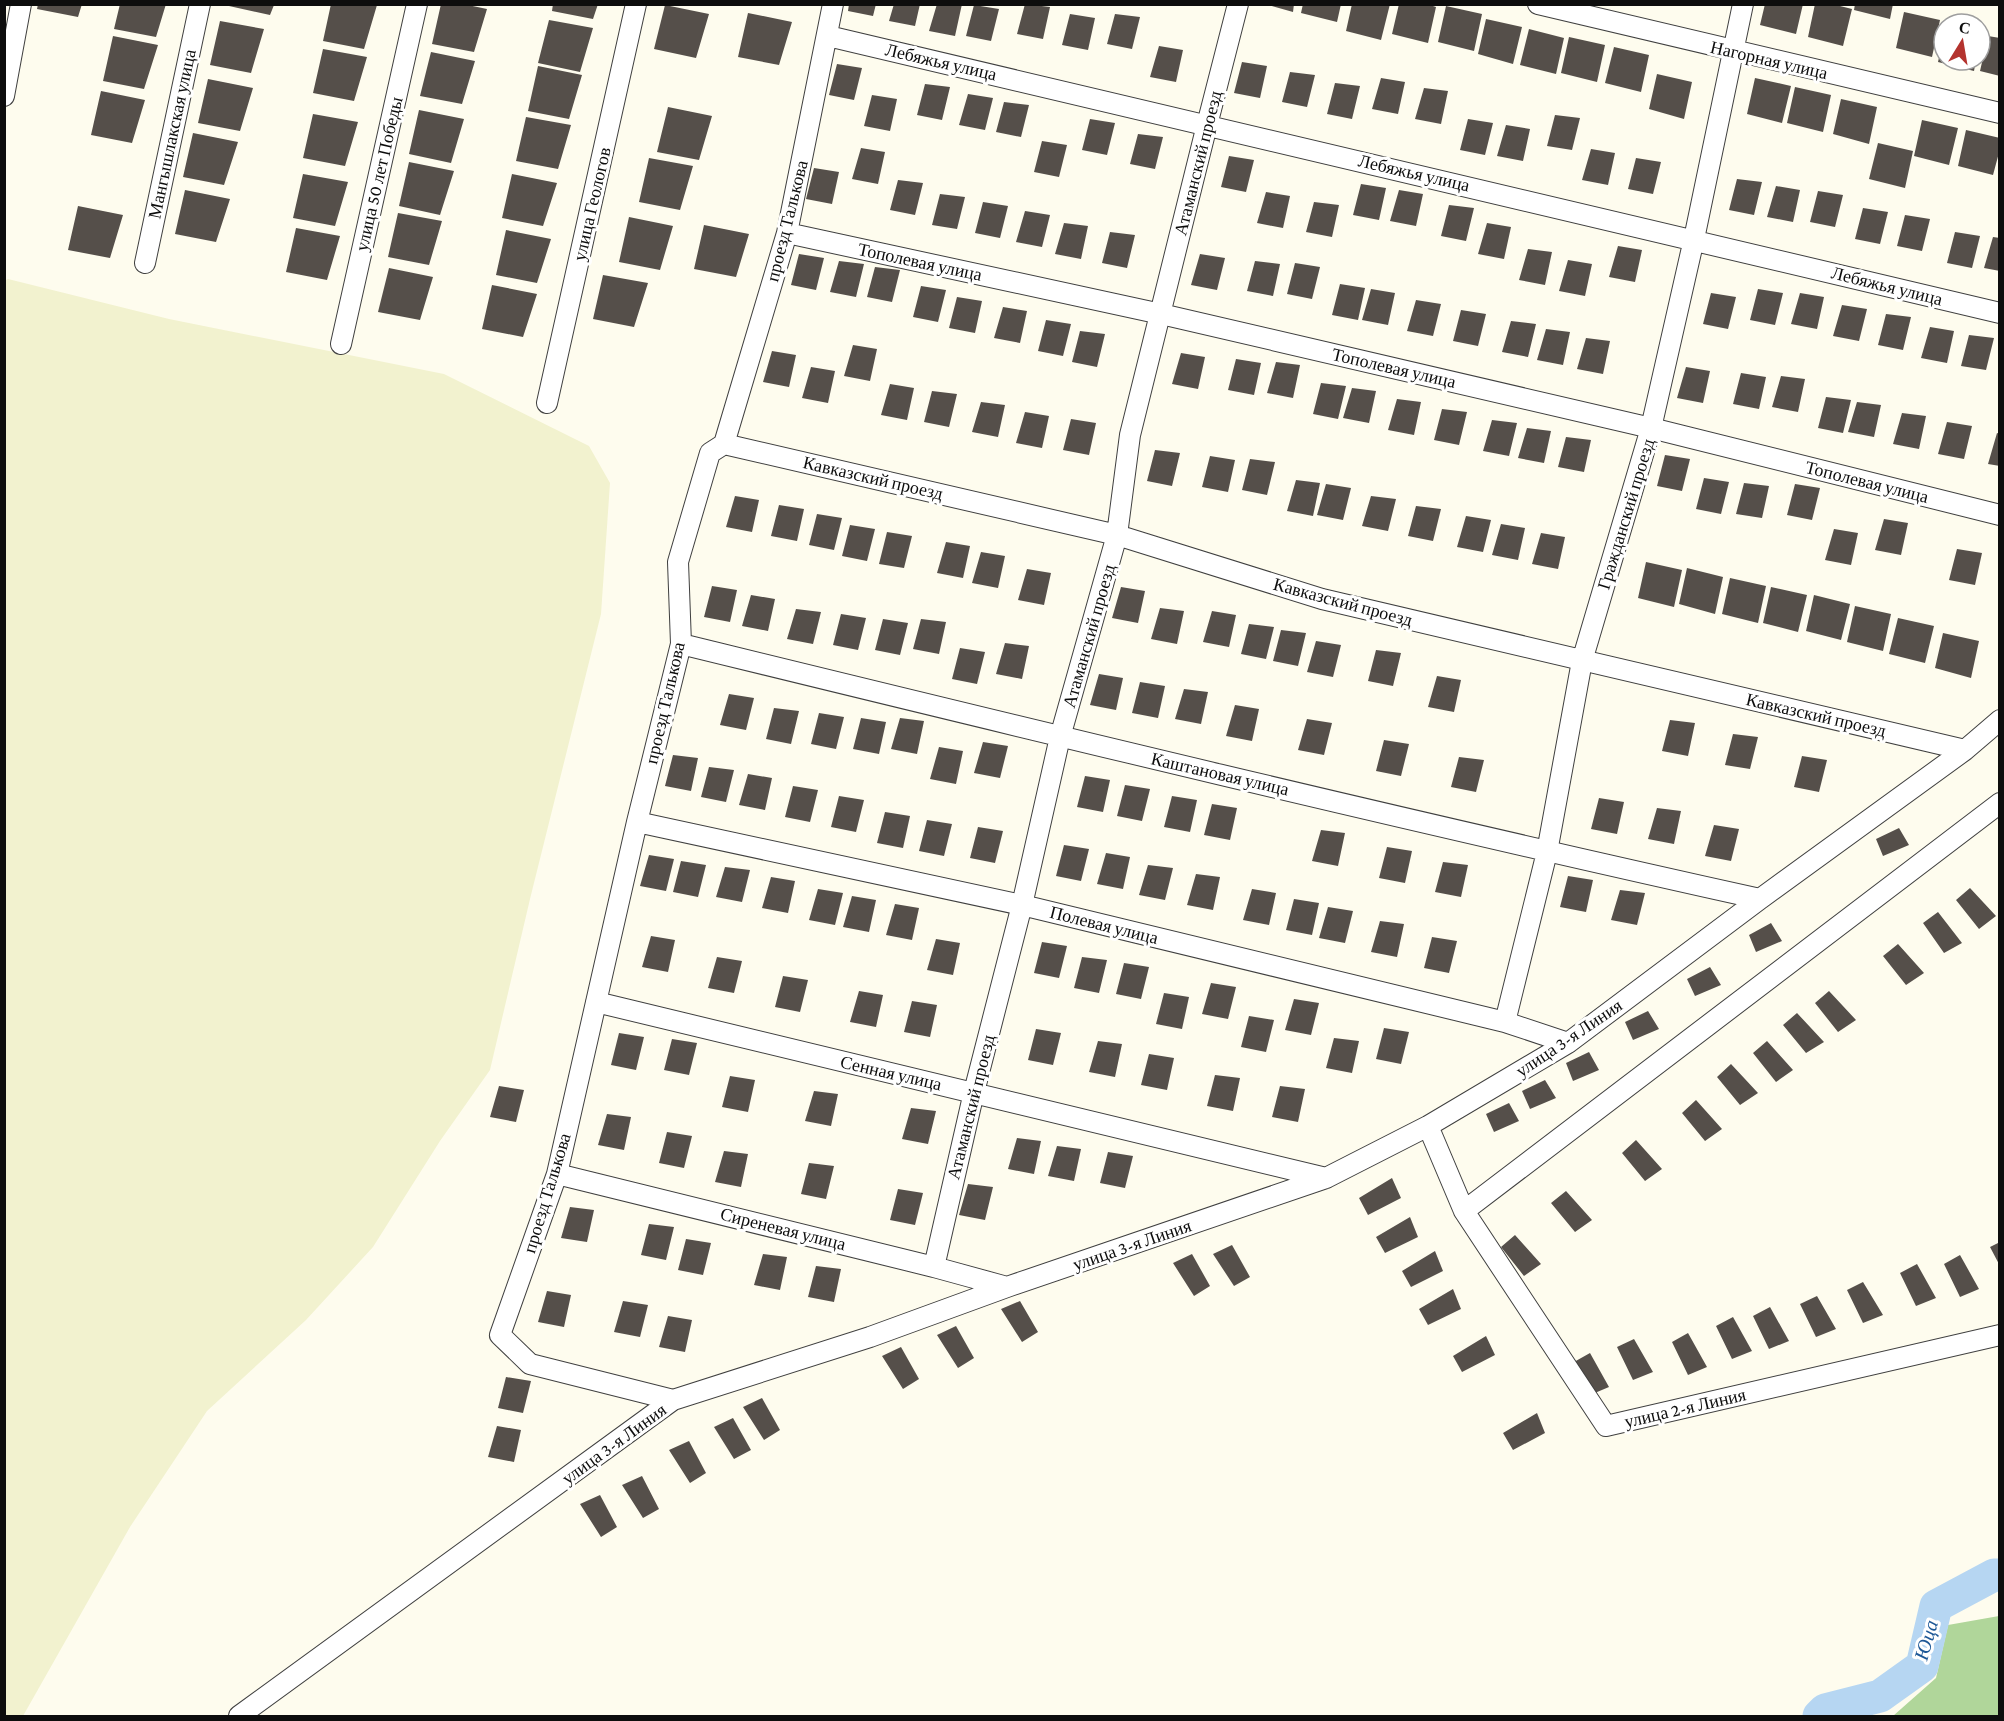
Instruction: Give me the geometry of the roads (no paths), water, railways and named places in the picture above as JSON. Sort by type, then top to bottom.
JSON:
[{"type":"street","points":[[4,96],[21,4]]},
{"type":"street","name":"Мангышлакская улица","points":[[144,262],[200,4]]},
{"type":"street","name":"улица 50 лет Победы","points":[[341,344],[417,4]]},
{"type":"street","name":"улица Геологов","points":[[547,403],[636,4]]},
{"type":"street","name":"проезд Талькова","points":[[673,1400],[530,1364],[500,1335],[557,1174],[637,822],[681,644],[678,562],[710,453],[724,444],[787,232],[833,4]]},
{"type":"street","name":"Атаманский проезд","points":[[934,1267],[974,1092],[1022,905],[1060,737],[1117,535],[1130,435],[1238,4]]},
{"type":"street","name":"Нагорная улица","points":[[1538,4],[2000,113]]},
{"type":"street","name":"Гражданский проезд","points":[[1505,1022],[1547,852],[1582,661],[1651,428],[1694,239],[1743,4]]},
{"type":"street","name":"Лебяжья улица","points":[[828,36],[2000,313]]},
{"type":"street","name":"Тополевая улица","points":[[787,232],[1161,314],[1651,428],[2000,515]]},
{"type":"street","name":"Кавказский проезд","points":[[724,444],[1117,535],[1322,599],[1965,750]]},
{"type":"street","name":"Каштановая улица","points":[[681,644],[1060,737],[1547,852],[1760,899]]},
{"type":"street","name":"улица 3-я Линия","points":[[239,1716],[673,1400],[870,1337],[1007,1287],[1326,1178],[1428,1126],[1568,1043],[1760,899],[1965,750],[2000,720]]},
{"type":"street","points":[[1464,1211],[2000,803]]},
{"type":"street","name":"Полевая улица","points":[[637,822],[1022,905],[1505,1022],[1568,1043]]},
{"type":"street","name":"Сенная улица","points":[[596,1002],[1326,1178]]},
{"type":"street","name":"улица 2-я Линия","points":[[1428,1126],[1464,1211],[1606,1426],[2000,1335]]},
{"type":"street","name":"Сиреневая улица","points":[[557,1174],[1007,1287]]},
{"type":"waterway","name":"Юца","points":[[1819,1716],[1825,1710],[1880,1696],[1922,1666],[1936,1606],[1994,1575],[2000,1575]]}]
